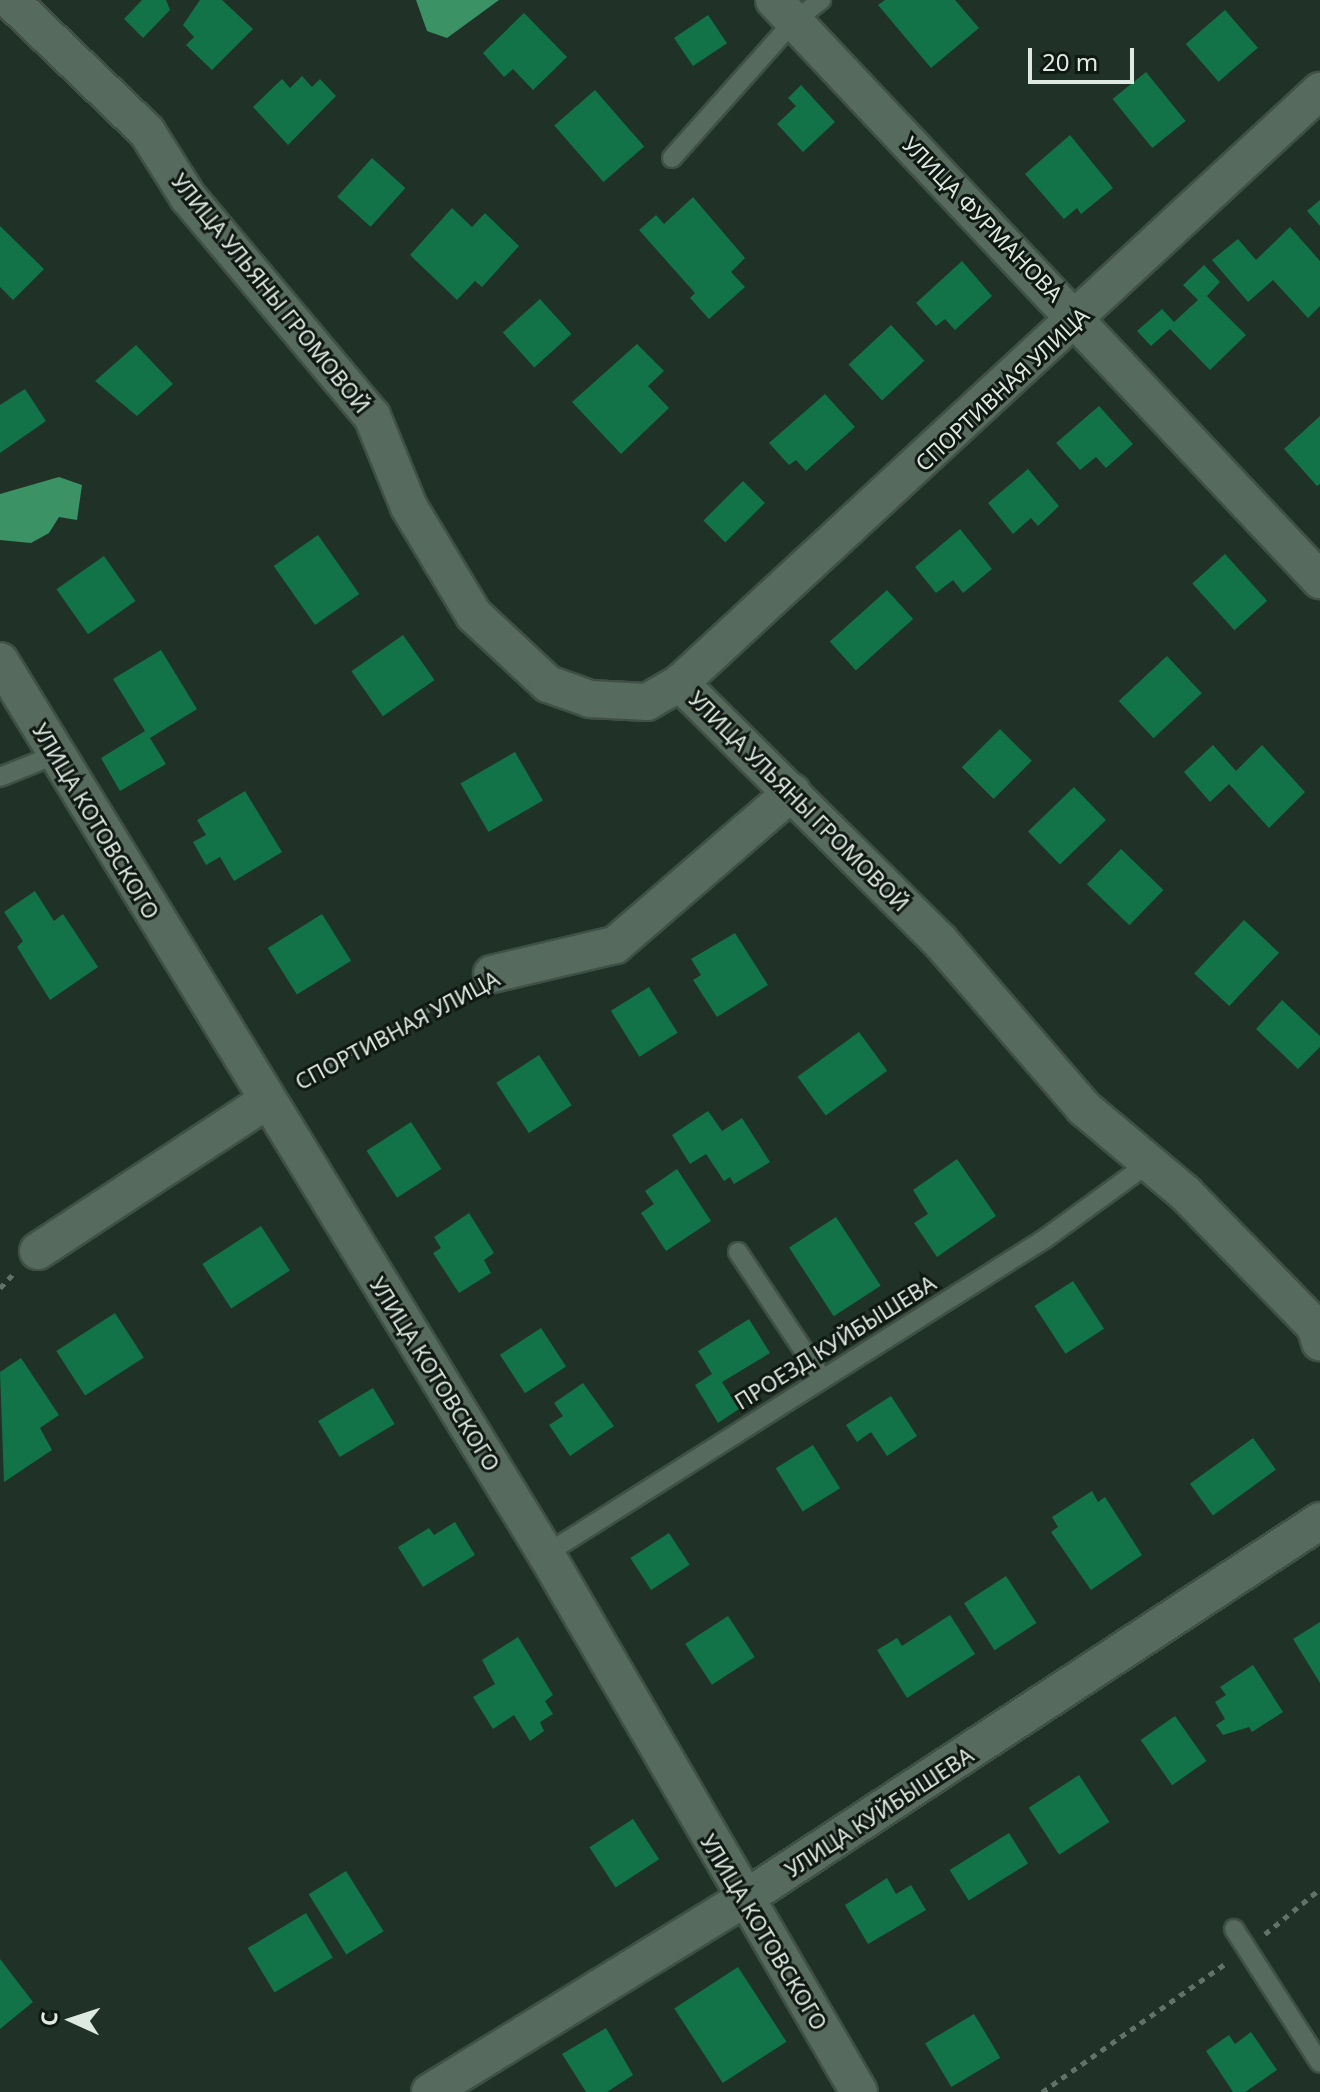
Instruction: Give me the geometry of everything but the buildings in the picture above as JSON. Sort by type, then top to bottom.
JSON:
[{"type":"street","name":"УЛИЦА УЛЬЯНЫ ГРОМОВОЙ","points":[[10,0],[147,132],[188,197],[372,416],[409,507],[474,615],[516,658],[548,684],[590,699],[647,702],[680,683],[939,940],[1084,1108],[1146,1165],[1185,1193],[1315,1326],[1320,1342]]},
{"type":"street","name":"УЛИЦА ФУРМАНОВА","points":[[783,11],[1079,319],[1320,580]]},
{"type":"street","name":"СПОРТИВНАЯ УЛИЦА","points":[[680,683],[1079,319],[1320,91]]},
{"type":"street","name":"УЛИЦА КОТОВСКОГО","points":[[0,661],[266,1101],[546,1554],[859,2092]]},
{"type":"street","name":"СПОРТИВНАЯ УЛИЦА","points":[[492,974],[615,945],[792,792]]},
{"type":"street","points":[[38,1251],[266,1101]]},
{"type":"street","name":"УЛИЦА КУЙБЫШЕВА","points":[[430,2092],[744,1899],[1320,1521]]},
{"type":"lane","points":[[672,158],[783,11],[821,0]]},
{"type":"lane","points":[[0,777],[55,755]]},
{"type":"lane","name":"ПРОЕЗД КУЙБЫШЕВА","points":[[546,1554],[1046,1238],[1146,1165]]},
{"type":"lane","points":[[738,1252],[822,1378]]},
{"type":"lane","points":[[1234,1929],[1320,2063]]},
{"type":"path","name":"СПОРТИВНАЯ УЛИЦА","points":[[266,1101],[492,974]]},
{"type":"path","points":[[1042,2092],[1247,1949],[1320,1889]]},
{"type":"shaded area","points":[[416,0],[499,0],[447,38],[427,31]]},
{"type":"shaded area","points":[[59,477],[82,485],[77,520],[59,517],[49,533],[31,543],[0,540],[0,494]]}]
